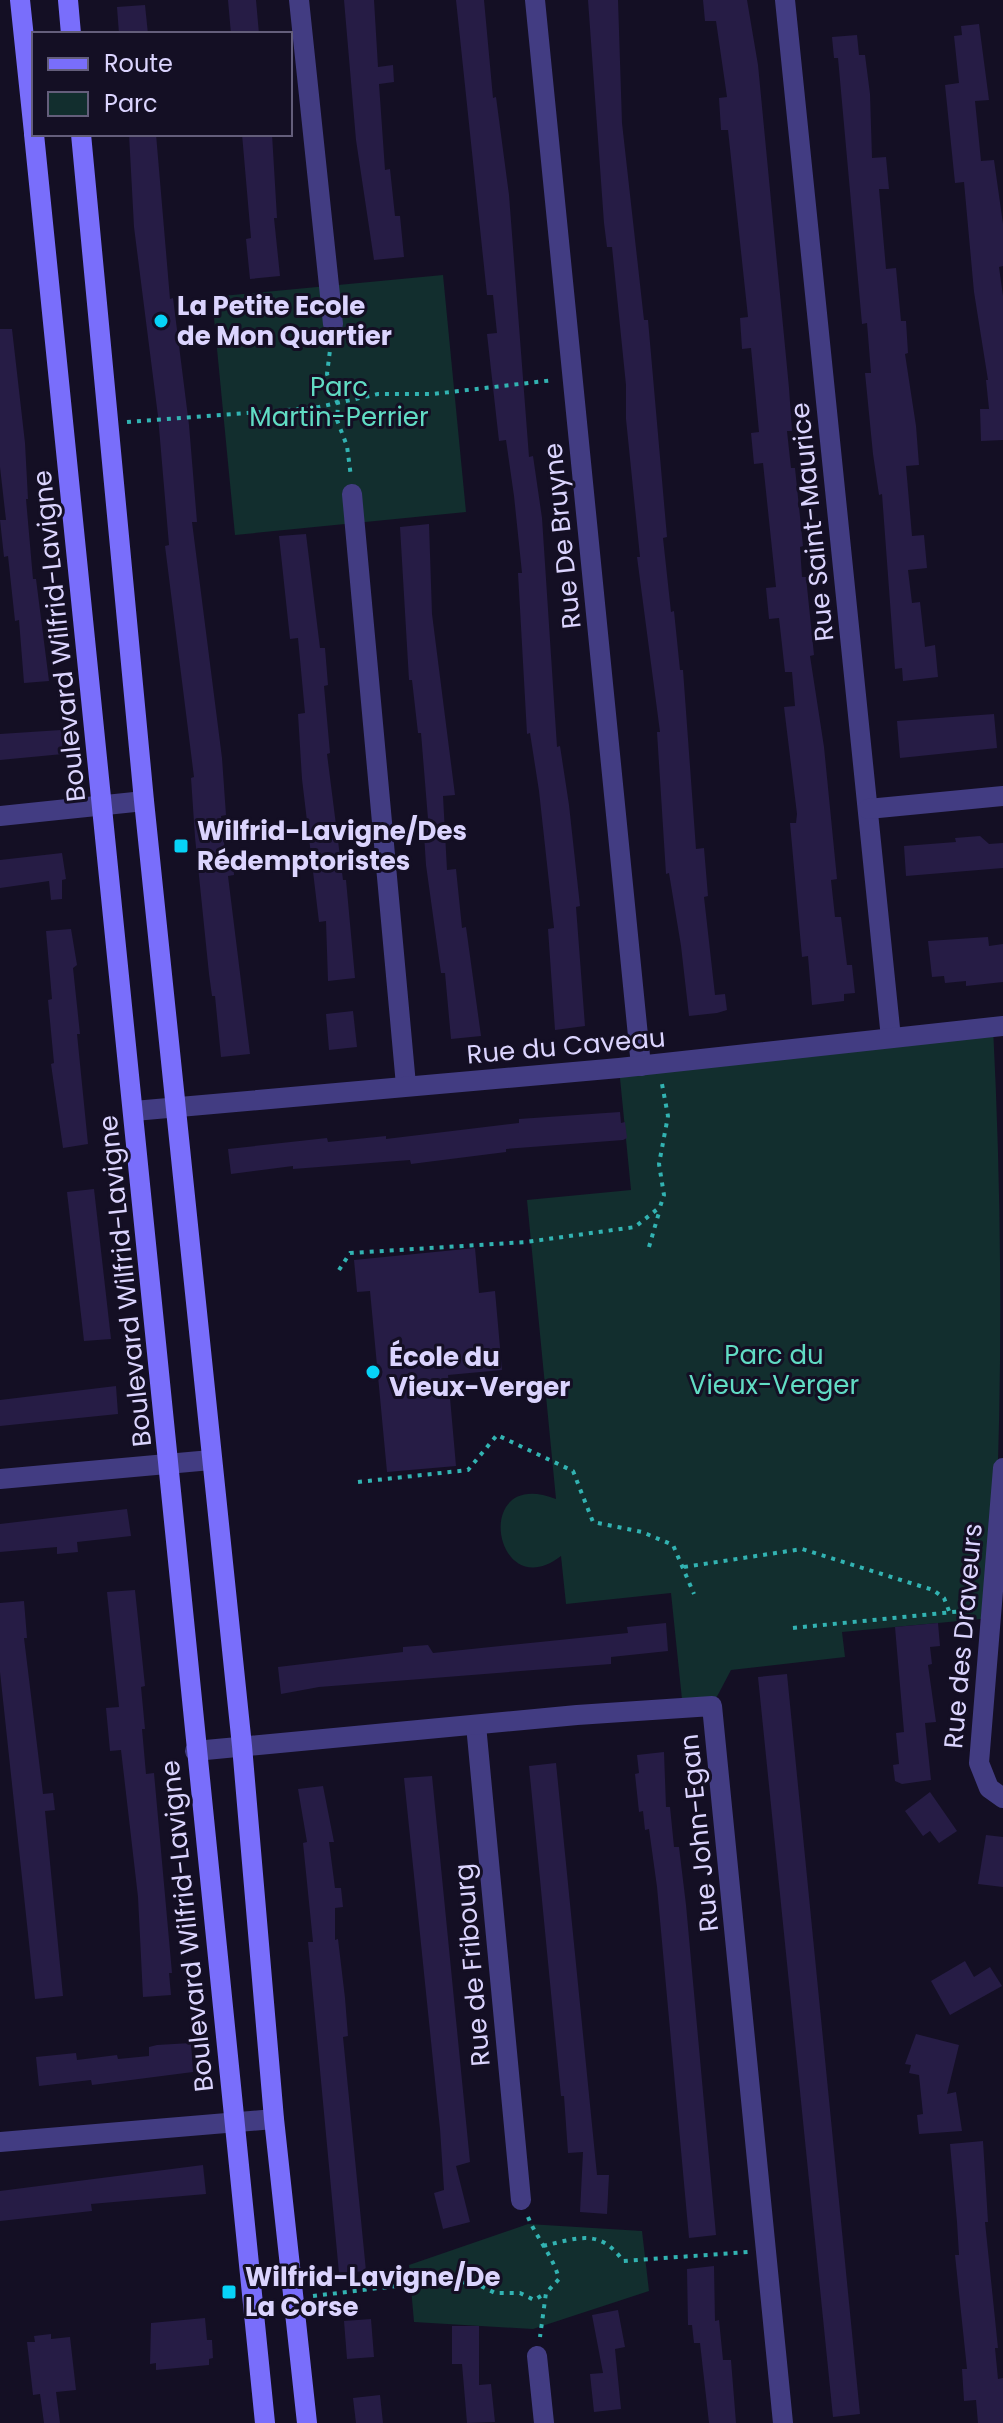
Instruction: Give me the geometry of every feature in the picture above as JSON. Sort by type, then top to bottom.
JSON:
[{"type":"main road","name":"Boulevard Wilfrid-Lavigne","points":[[20,0],[32,114]]},
{"type":"main road","points":[[68,0],[71,32]]},
{"type":"main road","name":"Boulevard Wilfrid-Lavigne","points":[[34,136],[265,2423]]},
{"type":"main road","points":[[81,136],[144,801],[242,1746],[274,2119],[307,2423]]},
{"type":"street","points":[[299,0],[333,324]]},
{"type":"street","name":"Rue De Bruyne","points":[[535,0],[641,1066]]},
{"type":"street","name":"Rue Saint-Maurice","points":[[785,0],[891,1038]]},
{"type":"street","points":[[352,494],[406,1085]]},
{"type":"street","points":[[868,809],[1003,796]]},
{"type":"street","points":[[0,816],[144,801]]},
{"type":"street","name":"Rue du Caveau","points":[[134,1111],[641,1066],[1003,1026]]},
{"type":"street","points":[[0,1479],[211,1460]]},
{"type":"street","name":"Rue des Draveurs","points":[[1003,1468],[979,1763],[989,1788],[1003,1798]]},
{"type":"street","name":"Rue John-Egan","points":[[195,1751],[712,1706],[783,2423]]},
{"type":"street","name":"Rue de Fribourg","points":[[476,1725],[521,2200]]},
{"type":"street","points":[[0,2142],[233,2120],[274,2119]]},
{"type":"street","points":[[537,2356],[544,2423]]},
{"type":"path","points":[[333,324],[327,374],[338,405],[337,420],[347,446],[352,494]]},
{"type":"path","points":[[108,424],[338,405],[378,394],[433,394],[573,379]]},
{"type":"path","points":[[649,1247],[664,1195],[659,1164],[668,1116],[661,1078]]},
{"type":"path","points":[[339,1270],[350,1253],[526,1242],[618,1231],[648,1220],[660,1207]]},
{"type":"path","points":[[358,1482],[468,1470],[497,1435],[573,1471],[593,1522],[642,1532],[673,1545],[694,1594]]},
{"type":"path","points":[[684,1567],[802,1549],[933,1590],[944,1598],[949,1611]]},
{"type":"path","points":[[793,1628],[949,1611],[991,1610]]},
{"type":"path","points":[[294,2297],[438,2281],[475,2283],[495,2293],[520,2293],[534,2300],[559,2279],[554,2259],[543,2246],[521,2200]]},
{"type":"path","points":[[543,2246],[594,2237],[611,2243],[623,2261],[766,2250]]},
{"type":"path","points":[[537,2356],[546,2293]]},
{"type":"green space","name":"Parc Martin-Perrier","points":[[443,275],[466,512],[235,535],[212,297]]},
{"type":"green space","name":"Parc du Vieux-Verger","points":[[993,1027],[999,1174],[1000,1322],[998,1471],[991,1618],[842,1632],[845,1657],[731,1670],[712,1706],[683,1709],[671,1593],[566,1604],[561,1556],[538,1567],[520,1564],[507,1552],[501,1534],[502,1516],[511,1501],[529,1494],[556,1499],[527,1200],[631,1190],[619,1068]]},
{"type":"green space","points":[[528,2224],[642,2231],[649,2291],[533,2329],[414,2322],[409,2265]]},
{"type":"building","points":[[228,0],[256,0],[259,32],[231,32]]},
{"type":"building","points":[[344,0],[374,0],[378,67],[393,65],[394,82],[379,84],[385,170],[390,169],[395,216],[400,216],[404,257],[374,260],[356,140]]},
{"type":"building","points":[[456,0],[484,0],[493,98],[496,97],[509,195],[529,457],[533,456],[542,518],[557,747],[560,746],[569,805],[580,906],[576,907],[585,1026],[555,1030],[548,929],[554,928],[539,791],[530,733],[527,734],[518,573],[522,573],[506,440],[499,441],[487,334],[497,333],[493,295],[487,295]]},
{"type":"building","points":[[588,0],[618,0],[622,123],[644,320],[648,320],[667,537],[663,538],[671,612],[674,611],[680,670],[683,670],[696,849],[704,848],[708,896],[704,897],[715,995],[725,994],[727,1010],[717,1013],[689,1016],[681,946],[669,873],[666,874],[657,732],[660,732],[637,557],[640,557],[612,247],[607,247],[604,223]]},
{"type":"building","points":[[703,0],[747,0],[758,65],[789,388],[792,431],[787,431],[791,468],[795,468],[803,546],[800,547],[802,577],[806,577],[814,655],[810,656],[824,747],[837,879],[831,880],[835,917],[841,917],[847,965],[852,965],[855,993],[844,994],[844,1001],[812,1005],[808,956],[802,957],[790,823],[796,823],[797,814],[784,707],[795,706],[792,672],[785,672],[779,618],[769,619],[766,588],[776,587],[763,463],[754,464],[751,433],[759,432],[751,348],[742,349],[740,318],[748,317],[728,130],[721,130],[719,98],[727,97],[716,21],[705,21]]},
{"type":"building","points":[[145,5],[148,32],[119,32],[117,7]]},
{"type":"building","points":[[979,24],[989,100],[975,101],[981,161],[994,160],[1003,224],[1003,266],[999,267],[1003,296],[1003,440],[981,441],[980,409],[989,409],[988,380],[974,292],[964,182],[955,183],[945,85],[959,83],[954,36],[962,35],[961,26]]},
{"type":"building","points":[[857,35],[859,55],[865,55],[870,94],[872,158],[886,157],[889,189],[879,189],[886,269],[896,268],[901,321],[906,321],[908,353],[905,354],[919,465],[906,466],[912,536],[924,535],[927,568],[908,570],[912,603],[920,602],[925,647],[935,645],[938,677],[903,681],[902,668],[895,669],[882,494],[879,495],[873,454],[865,373],[871,373],[867,323],[862,324],[838,58],[834,58],[832,37]]},
{"type":"building","points":[[129,136],[156,136],[170,299],[173,298],[189,425],[197,522],[192,522],[222,758],[226,815],[221,816],[226,860],[233,859],[234,875],[228,876],[250,1054],[221,1057],[215,996],[212,996],[195,837],[191,778],[194,777],[165,546],[169,545],[158,416],[134,227]]},
{"type":"building","points":[[242,136],[272,136],[277,218],[274,218],[280,276],[250,279],[246,239],[251,238]]},
{"type":"building","points":[[0,329],[12,329],[25,443],[33,579],[36,579],[49,681],[24,683],[19,620],[15,621],[8,556],[4,557],[0,520],[6,520],[0,467]]},
{"type":"building","points":[[429,524],[432,614],[455,795],[443,796],[447,870],[456,869],[462,928],[466,927],[481,1036],[451,1039],[445,973],[441,973],[426,865],[423,819],[428,819],[421,733],[418,733],[412,680],[409,680],[400,527]]},
{"type":"building","points":[[306,534],[320,648],[325,648],[328,685],[324,686],[330,753],[327,754],[343,880],[346,880],[355,978],[328,981],[326,921],[319,922],[302,779],[298,714],[305,713],[298,638],[290,639],[279,536]]},
{"type":"building","points":[[994,714],[997,748],[900,758],[897,721]]},
{"type":"building","points":[[61,730],[63,754],[0,760],[0,734]]},
{"type":"building","points":[[980,836],[989,844],[1003,843],[1003,868],[906,876],[904,846],[956,842],[955,838]]},
{"type":"building","points":[[62,853],[66,879],[62,880],[62,899],[51,900],[49,881],[0,888],[0,860]]},
{"type":"building","points":[[71,929],[77,965],[73,968],[80,1034],[77,1034],[88,1144],[63,1148],[51,1064],[54,1063],[48,1000],[52,999],[46,931]]},
{"type":"building","points":[[988,937],[989,946],[1003,944],[1003,982],[966,986],[966,981],[945,983],[944,976],[932,977],[928,941]]},
{"type":"building","points":[[353,1011],[357,1047],[329,1050],[326,1014]]},
{"type":"building","points":[[620,1112],[627,1138],[623,1140],[506,1149],[506,1152],[411,1164],[410,1160],[293,1169],[293,1166],[231,1174],[228,1149],[327,1138],[328,1142],[386,1136],[386,1139],[519,1123],[519,1119]]},
{"type":"building","points":[[94,1189],[111,1339],[84,1341],[67,1192]]},
{"type":"building","points":[[475,1248],[479,1293],[495,1291],[502,1370],[448,1375],[456,1466],[387,1472],[370,1291],[357,1292],[354,1260]]},
{"type":"building","points":[[116,1386],[118,1414],[0,1426],[0,1400]]},
{"type":"building","points":[[127,1509],[131,1536],[77,1542],[78,1552],[57,1554],[57,1547],[0,1552],[0,1524]]},
{"type":"building","points":[[135,1590],[145,1686],[141,1687],[146,1774],[154,1773],[172,1973],[169,1973],[171,1995],[143,1997],[138,1897],[121,1750],[110,1751],[106,1708],[119,1707],[107,1592]]},
{"type":"building","points":[[24,1601],[27,1638],[24,1638],[43,1794],[53,1793],[55,1810],[45,1811],[63,1996],[35,1999],[0,1672],[0,1603]]},
{"type":"building","points":[[666,1623],[668,1651],[611,1657],[611,1664],[319,1687],[281,1694],[278,1667],[403,1652],[403,1647],[428,1645],[433,1653],[628,1633],[627,1627]]},
{"type":"building","points":[[938,1623],[940,1646],[930,1647],[932,1664],[928,1665],[936,1722],[925,1723],[931,1780],[902,1784],[895,1781],[893,1765],[899,1764],[896,1733],[904,1732],[895,1627]]},
{"type":"building","points":[[787,1674],[860,2414],[833,2417],[758,1677]]},
{"type":"building","points":[[664,1752],[666,1807],[670,1807],[674,1847],[679,1847],[686,1905],[716,2235],[689,2238],[657,1887],[649,1829],[645,1830],[643,1811],[639,1812],[635,1774],[639,1773],[637,1755]]},
{"type":"building","points":[[556,1763],[597,2175],[609,2175],[607,2214],[580,2212],[583,2152],[568,2153],[564,2096],[561,2096],[529,1766]]},
{"type":"building","points":[[432,1776],[470,2162],[456,2166],[470,2222],[443,2229],[434,2193],[444,2190],[440,2129],[404,1778]]},
{"type":"building","points":[[323,1786],[334,1842],[329,1842],[335,1888],[341,1888],[343,1907],[335,1908],[335,1940],[338,1939],[345,1998],[348,2036],[343,2037],[366,2271],[339,2273],[308,1942],[313,1942],[303,1843],[307,1842],[298,1789]]},
{"type":"building","points":[[930,1792],[957,1831],[939,1843],[930,1831],[923,1836],[905,1811]]},
{"type":"building","points":[[986,1835],[1003,1837],[1003,1887],[978,1884]]},
{"type":"building","points":[[965,1961],[974,1977],[990,1967],[1002,1986],[950,2015],[931,1981]]},
{"type":"building","points":[[916,2034],[959,2045],[947,2094],[956,2092],[962,2131],[919,2134],[917,2115],[923,2114],[919,2075],[909,2073],[911,2065],[905,2064]]},
{"type":"building","points":[[191,2043],[193,2072],[92,2085],[91,2080],[39,2086],[36,2057],[76,2053],[77,2060],[117,2055],[118,2059],[149,2056],[149,2047],[157,2045]]},
{"type":"building","points":[[983,2141],[988,2222],[985,2222],[998,2348],[995,2348],[998,2379],[1003,2378],[1003,2423],[978,2423],[976,2400],[964,2401],[962,2369],[967,2369],[955,2255],[959,2255],[950,2144]]},
{"type":"building","points":[[203,2165],[206,2194],[91,2204],[92,2211],[0,2221],[0,2191]]},
{"type":"building","points":[[714,2266],[715,2321],[719,2320],[723,2360],[731,2360],[736,2423],[709,2423],[700,2343],[694,2343],[692,2325],[688,2325],[687,2269]]},
{"type":"building","points":[[618,2310],[625,2347],[615,2349],[621,2409],[594,2412],[590,2374],[603,2373],[592,2315]]},
{"type":"building","points":[[205,2318],[207,2340],[212,2340],[213,2358],[209,2359],[209,2365],[156,2370],[156,2363],[150,2364],[151,2323]]},
{"type":"building","points":[[371,2319],[374,2357],[347,2359],[344,2321]]},
{"type":"building","points":[[452,2326],[479,2326],[479,2385],[491,2384],[495,2422],[467,2423],[462,2364],[452,2364]]},
{"type":"building","points":[[51,2334],[51,2339],[70,2337],[76,2390],[56,2392],[60,2423],[44,2423],[40,2394],[33,2395],[27,2342],[35,2342],[34,2336]]},
{"type":"building","points":[[380,2395],[383,2423],[356,2423],[353,2398]]},
{"type":"place","name":"La Petite Ecole de Mon Quartier","points":[[161,321]]},
{"type":"place","name":"Wilfrid-Lavigne/Des Rédemptoristes","points":[[181,846]]},
{"type":"place","name":"École du Vieux-Verger","points":[[373,1372]]},
{"type":"place","name":"Wilfrid-Lavigne/De La Corse","points":[[229,2292]]}]
